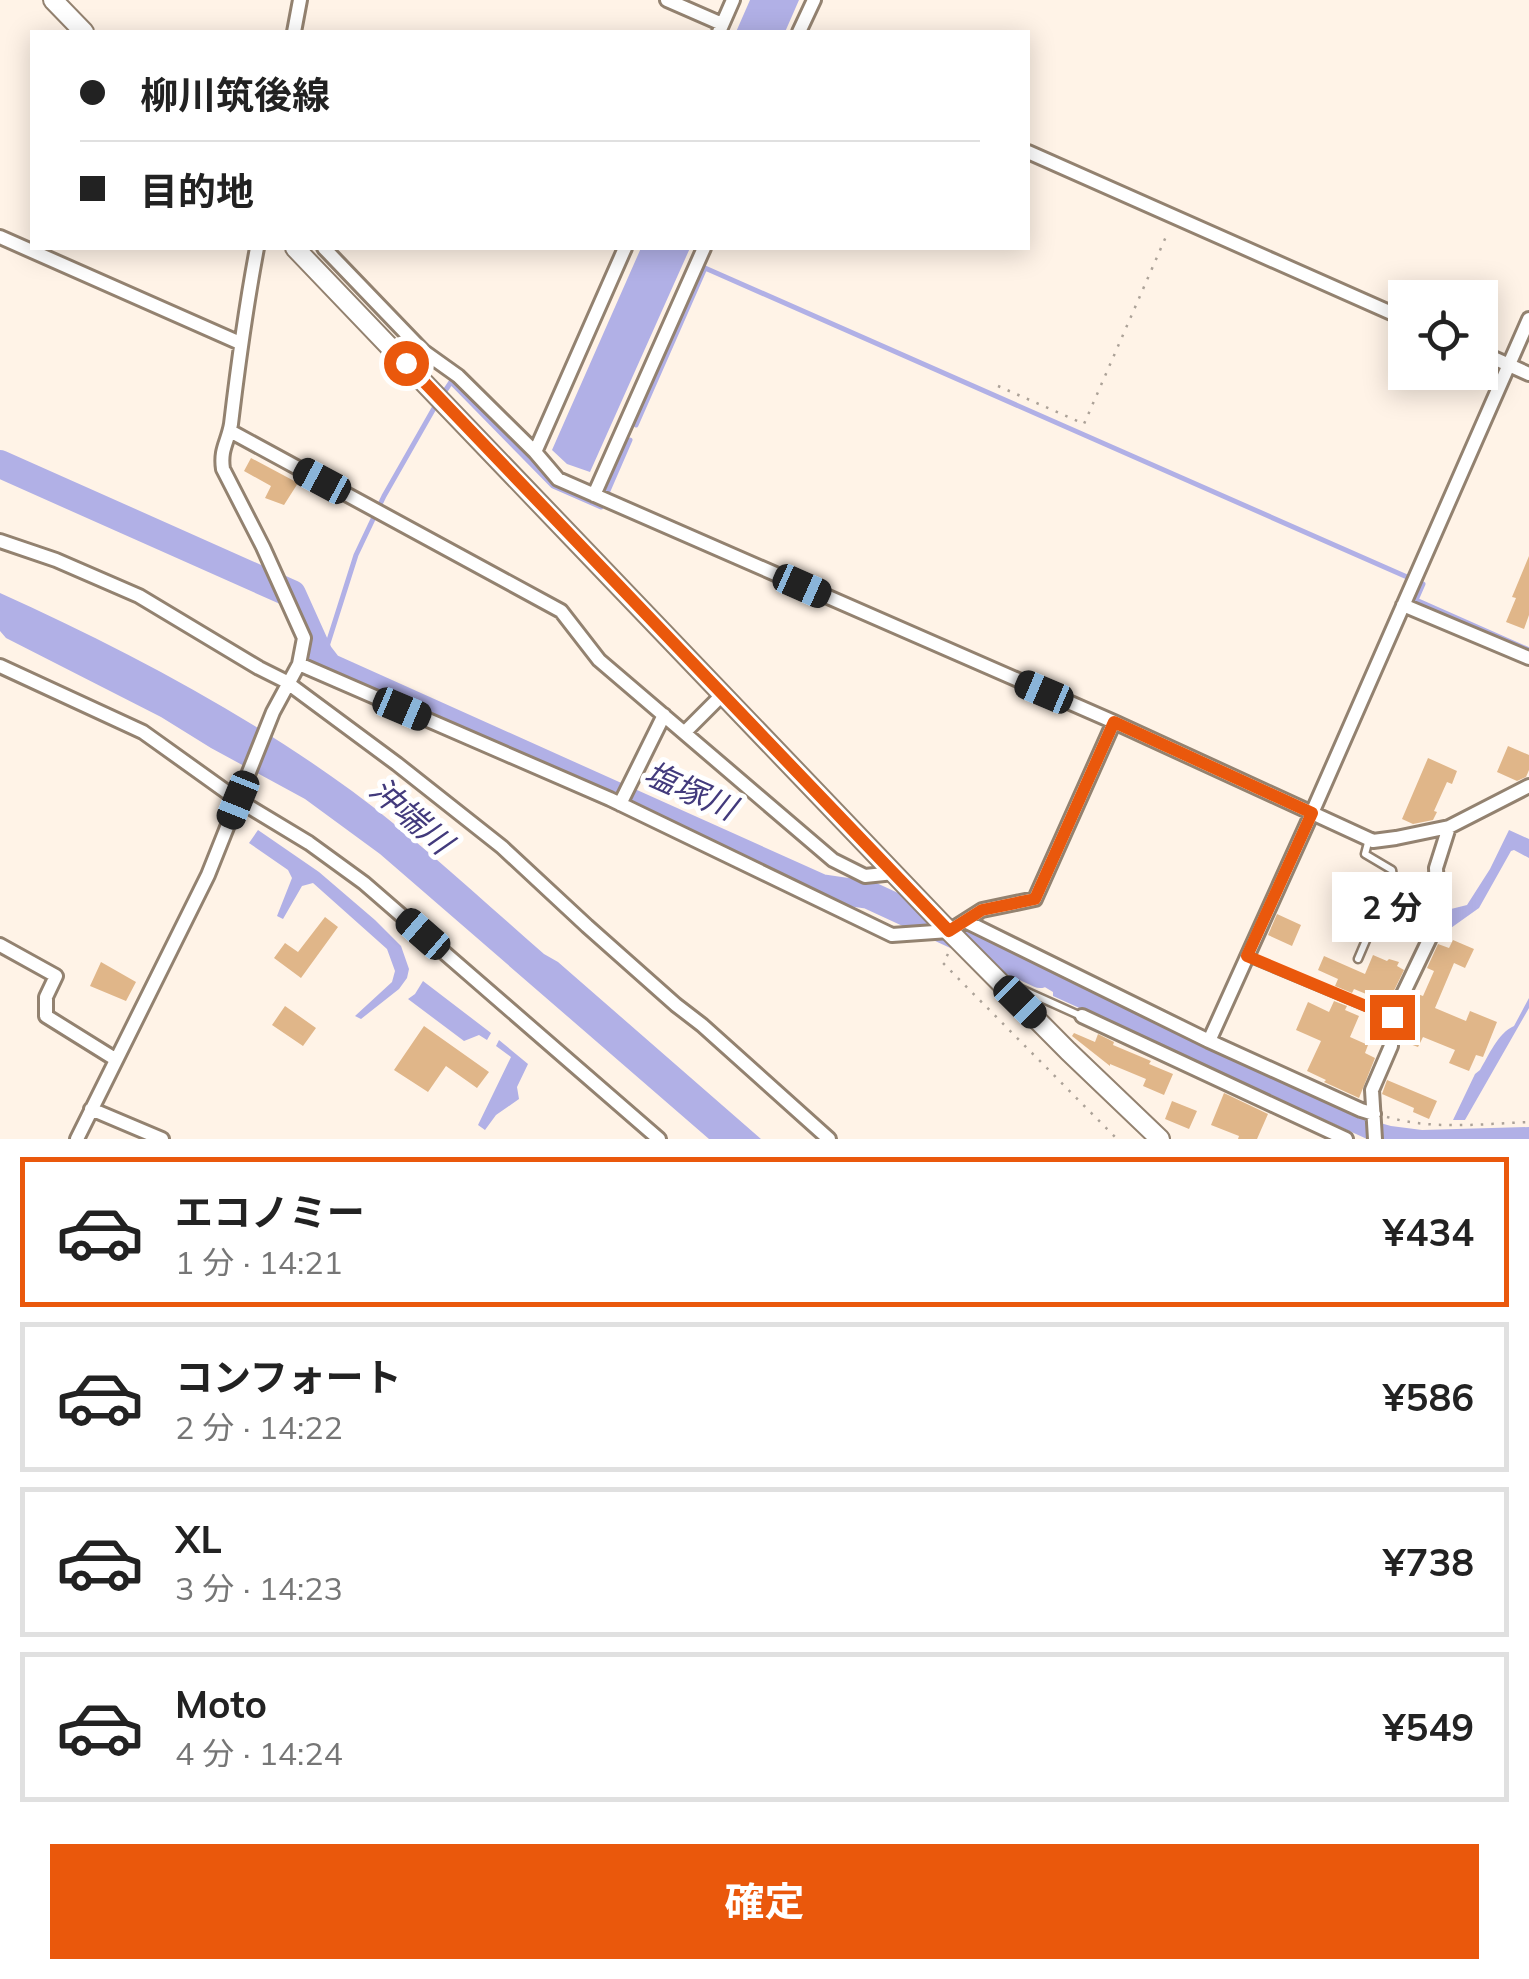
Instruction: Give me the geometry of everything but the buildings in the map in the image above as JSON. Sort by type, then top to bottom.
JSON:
[{"type":"main road","points":[[52,0],[82,30]]},
{"type":"main road","points":[[297,250],[894,873],[957,930],[996,978],[1160,1139]]},
{"type":"street","points":[[294,30],[300,0]]},
{"type":"street","points":[[667,0],[720,28],[733,0]]},
{"type":"street","points":[[800,30],[814,0]]},
{"type":"street","points":[[1030,153],[1388,311]]},
{"type":"street","points":[[0,237],[240,343]]},
{"type":"street","points":[[77,1139],[208,875],[273,712],[299,664],[304,638],[223,469],[222,452],[230,431],[257,250]]},
{"type":"street","points":[[326,250],[423,351],[458,376],[536,452],[558,479],[1114,722],[1374,841],[1449,827],[1529,786]]},
{"type":"street","points":[[536,452],[624,250]]},
{"type":"street","points":[[594,495],[703,250]]},
{"type":"street","points":[[1209,1040],[1529,319]]},
{"type":"street","points":[[1498,359],[1529,374]]},
{"type":"street","points":[[230,431],[562,611],[598,660],[832,860],[865,876],[894,873]]},
{"type":"street","points":[[0,541],[122,588],[288,684],[502,848],[829,1139]]},
{"type":"street","points":[[1403,605],[1529,658]]},
{"type":"street","points":[[299,664],[620,804],[892,934],[957,930],[1374,1117]]},
{"type":"street","points":[[0,666],[144,732],[364,883],[659,1139]]},
{"type":"street","points":[[685,732],[722,695]]},
{"type":"street","points":[[620,804],[664,715]]},
{"type":"street","points":[[957,930],[982,910],[1035,899],[1114,722]]},
{"type":"street","points":[[1375,1139],[1372,1090],[1391,1046],[1392,1017],[1438,914],[1436,868],[1449,827]]},
{"type":"street","points":[[0,945],[56,976],[46,997],[46,1016],[115,1060]]},
{"type":"street","points":[[1082,1016],[1346,1139]]},
{"type":"street","points":[[91,1109],[162,1139]]},
{"type":"lane","points":[[1358,960],[1394,877],[1392,870],[1365,854],[1369,839]]},
{"type":"lane","points":[[1247,956],[1392,1017]]},
{"type":"lane","points":[[996,978],[1082,1016]]},
{"type":"path","points":[[998,386],[1084,424],[1175,217]]},
{"type":"path","points":[[957,930],[943,963],[1117,1139]]},
{"type":"path","points":[[1374,1117],[1424,1125],[1529,1122]]},
{"type":"water","points":[[750,0],[799,0],[786,30],[737,30]]},
{"type":"water","points":[[640,250],[689,250],[590,472],[567,464],[552,450]]},
{"type":"water","name":"沖端川","points":[[0,593],[181,683],[269,735],[352,791],[558,962],[761,1139],[709,1139],[380,854],[305,799],[161,717],[6,638],[0,631]]},
{"type":"water","points":[[258,830],[319,872],[401,946],[409,969],[407,978],[361,1019],[355,1016],[392,982],[395,971],[387,949],[313,883],[302,886],[283,919],[277,916],[292,878],[288,870],[249,843]]},
{"type":"water","points":[[1509,830],[1529,839],[1529,858],[1511,851],[1479,908],[1441,935],[1438,931],[1447,910],[1467,905]]},
{"type":"water","points":[[1007,948],[1240,1064],[1366,1119],[1422,1130],[1529,1127],[1529,1139],[1367,1139],[1053,996],[1053,992],[1010,966]]},
{"type":"water","points":[[423,981],[491,1033],[487,1040],[479,1035],[464,1041],[408,999]]},
{"type":"water","points":[[1529,998],[1529,1008],[1465,1120],[1453,1120],[1475,1074],[1499,1039],[1514,1026]]},
{"type":"water","points":[[499,1040],[528,1064],[517,1087],[519,1099],[496,1115],[485,1130],[478,1125],[511,1057],[496,1046]]},
{"type":"waterway","points":[[636,425],[705,268],[1423,584],[1416,600],[1529,650]]},
{"type":"waterway","points":[[443,394],[451,382],[553,486],[601,507]]},
{"type":"waterway","points":[[323,659],[356,555],[384,496],[437,403]]},
{"type":"waterway","points":[[607,493],[630,440]]},
{"type":"waterway","name":"塩塚川","points":[[0,464],[292,594],[319,654],[329,667],[821,888],[869,895],[1040,974]]},
{"type":"route","points":[[406,363],[949,931],[982,910],[1035,899],[1114,722],[1312,813],[1247,956],[1392,1017]]}]
